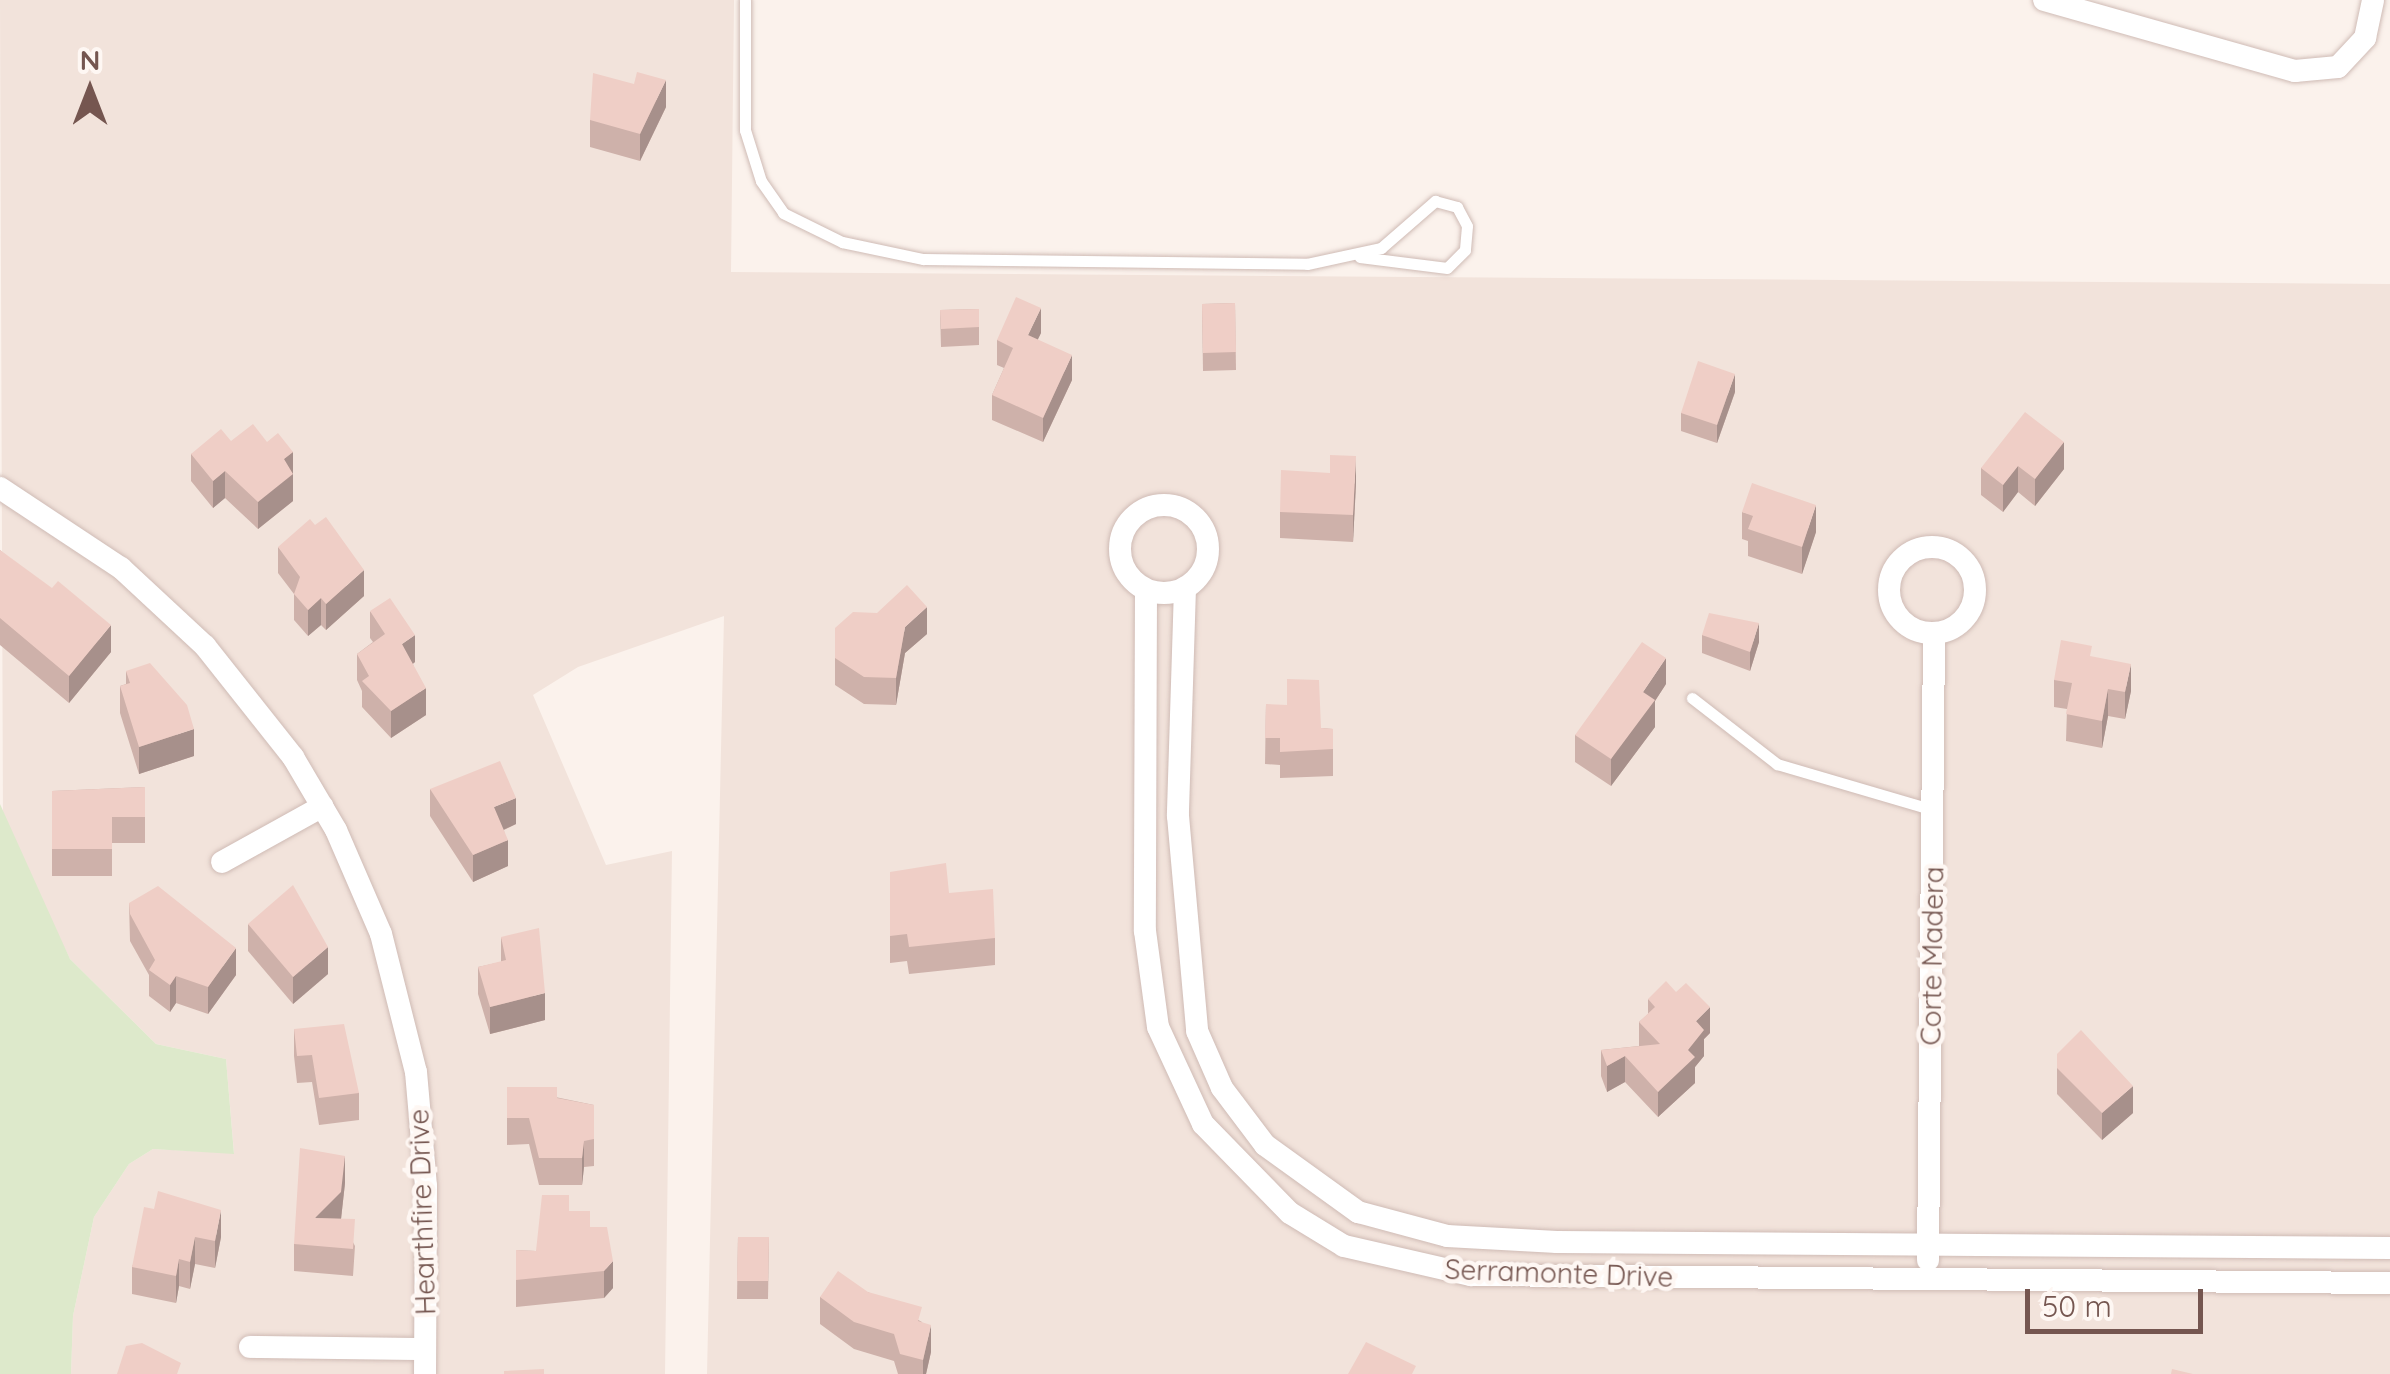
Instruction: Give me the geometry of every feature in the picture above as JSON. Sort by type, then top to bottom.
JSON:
[{"type":"street","points":[[2044,0],[2296,71],[2338,68],[2365,38],[2373,0]]},
{"type":"street","name":"Hearthfire Drive","points":[[0,488],[164,605],[242,688],[322,806],[380,934],[416,1072],[425,1374]]},
{"type":"street","name":"Serramonte Drive","points":[[2390,1248],[1557,1242],[1447,1236],[1358,1212],[1310,1183],[1245,1118],[1197,1032],[1179,830],[1185,588],[1204,567],[1206,538],[1190,514],[1162,506],[1136,516],[1121,541],[1125,570],[1146,590],[1145,931],[1158,1026],[1174,1072],[1216,1139],[1290,1213],[1344,1246],[1471,1275],[2390,1284]]},
{"type":"street","points":[[1146,590],[1185,588]]},
{"type":"street","name":"Corte Madera","points":[[1928,1278],[1934,633]]},
{"type":"street","points":[[222,862],[322,806]]},
{"type":"street","points":[[1146,830],[1179,830]]},
{"type":"street","points":[[1216,1139],[1245,1118]]},
{"type":"street","points":[[1555,1278],[1557,1242]]},
{"type":"street","points":[[250,1347],[425,1348]]},
{"type":"lane","points":[[745,0],[744,130],[760,181],[782,213],[842,242],[923,258],[1360,257],[1447,268],[1465,250],[1467,226],[1458,206],[1436,201],[1360,257]]},
{"type":"lane","points":[[1692,698],[1778,764],[1933,810]]},
{"type":"shaded area","points":[[0,0],[734,0],[731,272],[2390,284],[2390,1374],[707,1374],[724,616],[578,667],[533,695],[606,865],[672,851],[665,1374],[71,1374],[73,1316],[94,1217],[129,1164],[153,1149],[234,1153],[226,1059],[156,1044],[70,959],[3,824]]},
{"type":"green space","points":[[0,804],[70,959],[156,1044],[226,1059],[234,1154],[153,1149],[129,1164],[94,1217],[73,1316],[71,1374],[0,1374]]},
{"type":"building","points":[[637,72],[666,80],[640,134],[590,120],[593,73],[634,84]]},
{"type":"building","points":[[1016,297],[1041,308],[1028,335],[1072,355],[1043,418],[992,395],[1013,348],[997,340]]},
{"type":"building","points":[[1235,303],[1236,352],[1203,353],[1202,304]]},
{"type":"building","points":[[979,309],[979,327],[941,329],[940,310]]},
{"type":"building","points":[[1698,361],[1735,374],[1717,425],[1681,413]]},
{"type":"building","points":[[2025,412],[2064,442],[2035,479],[2018,466],[2003,485],[1981,468]]},
{"type":"building","points":[[253,424],[267,442],[278,433],[293,452],[284,459],[293,474],[258,502],[225,471],[213,481],[191,454],[221,429],[231,441]]},
{"type":"building","points":[[1330,455],[1356,456],[1353,515],[1280,512],[1281,470],[1330,473]]},
{"type":"building","points":[[1752,483],[1816,505],[1802,547],[1748,529],[1753,516],[1742,512]]},
{"type":"building","points":[[326,517],[364,570],[326,604],[321,598],[308,610],[294,594],[300,577],[278,547],[310,519],[315,525]]},
{"type":"building","points":[[0,550],[52,588],[58,581],[111,625],[69,676],[0,618]]},
{"type":"building","points":[[907,585],[927,607],[905,627],[896,678],[864,677],[835,658],[835,628],[853,612],[877,613]]},
{"type":"building","points":[[390,598],[415,635],[402,644],[426,688],[391,711],[362,681],[369,676],[357,654],[385,634],[370,611]]},
{"type":"building","points":[[1709,613],[1759,623],[1750,652],[1702,635]]},
{"type":"building","points":[[2061,640],[2092,646],[2090,656],[2131,664],[2125,692],[2108,689],[2102,721],[2066,714],[2072,683],[2054,680]]},
{"type":"building","points":[[1642,642],[1666,658],[1643,692],[1655,700],[1611,759],[1575,735]]},
{"type":"building","points":[[150,663],[187,705],[194,729],[139,747],[120,686],[130,683],[126,671]]},
{"type":"building","points":[[1287,679],[1319,680],[1321,728],[1333,729],[1333,749],[1280,752],[1280,738],[1265,738],[1266,704],[1287,705]]},
{"type":"building","points":[[500,761],[516,798],[494,807],[508,840],[473,855],[430,789]]},
{"type":"building","points":[[145,787],[145,817],[112,817],[112,849],[52,849],[52,791]]},
{"type":"building","points":[[946,863],[949,893],[993,889],[995,938],[909,947],[907,934],[890,936],[890,872]]},
{"type":"building","points":[[293,885],[328,947],[293,977],[248,924]]},
{"type":"building","points":[[158,886],[236,948],[208,987],[176,976],[170,985],[149,970],[155,960],[130,914],[129,903]]},
{"type":"building","points":[[539,928],[545,993],[490,1007],[478,967],[506,960],[501,937]]},
{"type":"building","points":[[1666,981],[1676,992],[1686,983],[1710,1007],[1696,1021],[1704,1030],[1688,1050],[1695,1057],[1658,1092],[1625,1056],[1607,1066],[1601,1050],[1660,1044],[1639,1022],[1655,1007],[1648,999]]},
{"type":"building","points":[[344,1024],[359,1093],[319,1098],[312,1055],[297,1056],[294,1029]]},
{"type":"building","points":[[2081,1030],[2133,1086],[2102,1113],[2057,1068],[2057,1054]]},
{"type":"building","points":[[507,1087],[557,1087],[557,1098],[594,1105],[594,1139],[584,1141],[582,1158],[539,1158],[529,1118],[507,1118]]},
{"type":"building","points":[[300,1148],[345,1156],[341,1192],[315,1218],[355,1219],[353,1249],[294,1244]]},
{"type":"building","points":[[158,1191],[221,1210],[215,1241],[195,1237],[190,1262],[179,1259],[176,1276],[132,1267],[144,1207],[154,1209]]},
{"type":"building","points":[[542,1195],[569,1195],[569,1211],[590,1211],[590,1227],[607,1227],[613,1261],[604,1271],[516,1280],[516,1250],[536,1251]]},
{"type":"building","points":[[738,1237],[769,1237],[768,1281],[737,1281]]},
{"type":"building","points":[[838,1271],[868,1292],[922,1307],[918,1321],[931,1325],[923,1360],[900,1354],[894,1334],[854,1322],[820,1297]]},
{"type":"building","points":[[1366,1342],[1416,1366],[1412,1374],[1348,1374]]},
{"type":"building","points":[[142,1343],[181,1363],[177,1374],[117,1374],[126,1346]]},
{"type":"building","points":[[544,1369],[544,1374],[504,1374],[504,1371]]}]
